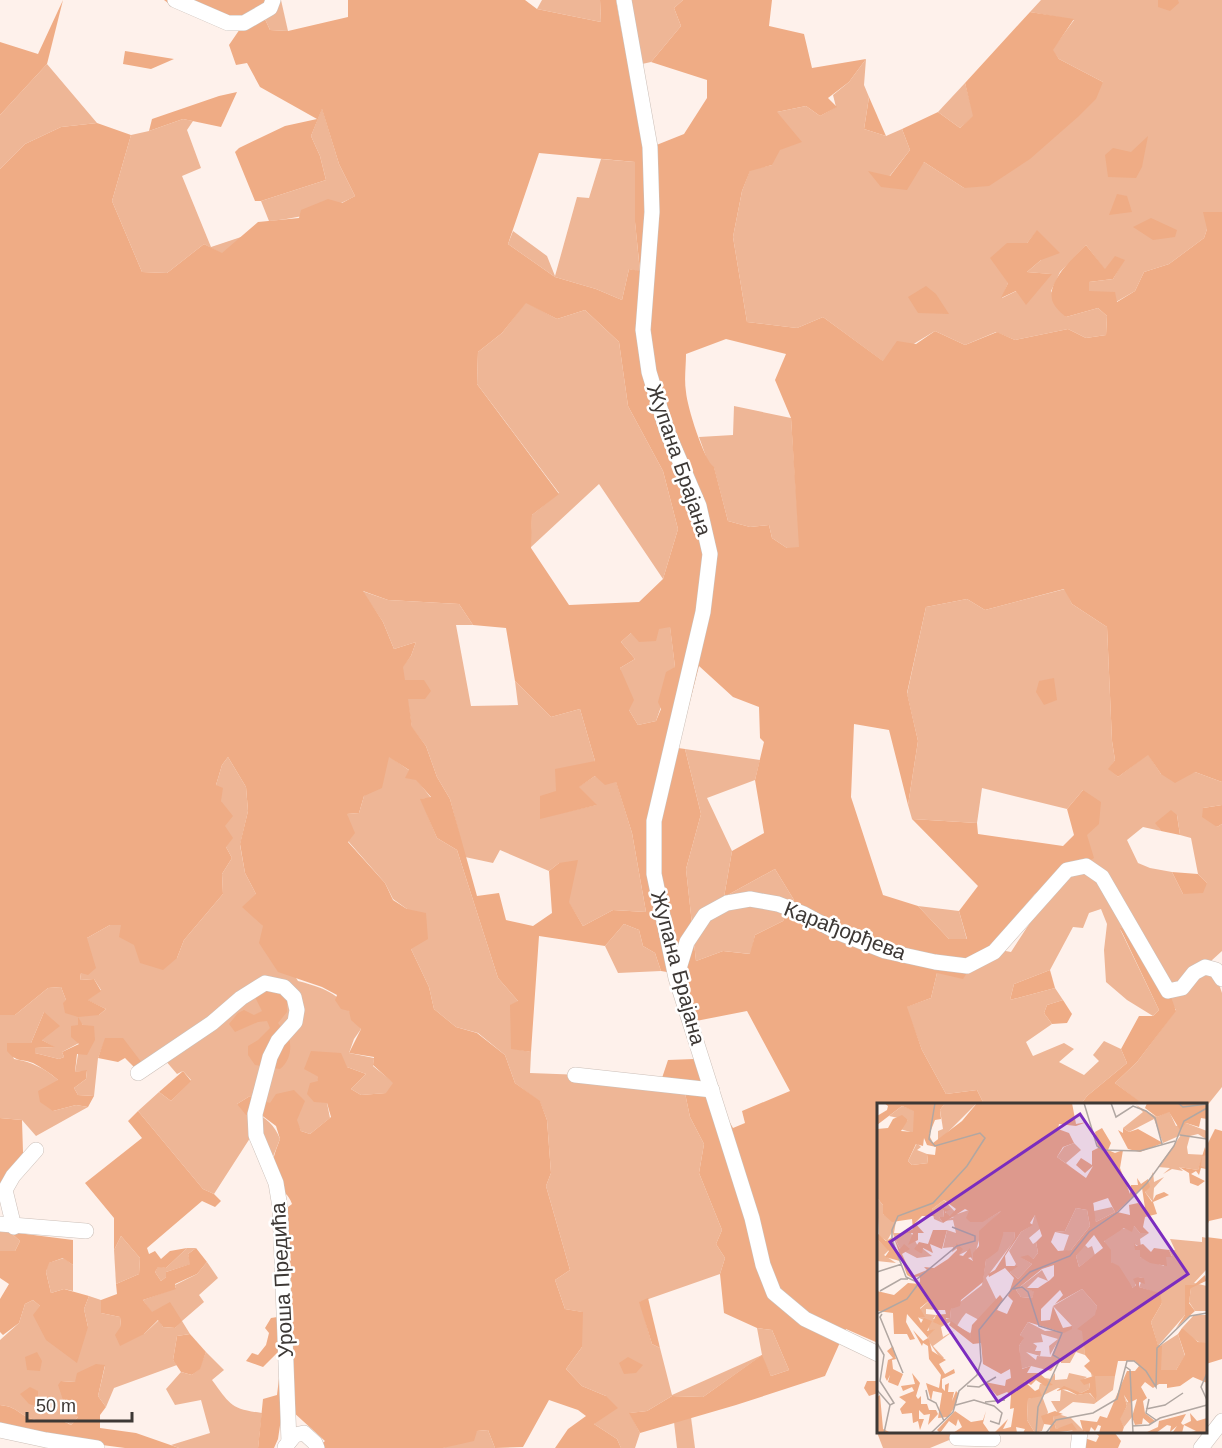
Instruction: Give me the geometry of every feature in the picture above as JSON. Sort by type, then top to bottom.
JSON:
[{"type":"street","points":[[175,0],[228,23],[244,23],[270,8],[273,0]]},
{"type":"street","name":"Жупана Брајана","points":[[624,0],[650,147],[652,212],[643,330],[649,372],[667,430],[699,506],[710,554],[703,612],[654,821],[654,874],[676,978],[752,1218],[763,1265],[774,1293],[805,1319],[877,1353]]},
{"type":"street","name":"Карађорђева","points":[[676,978],[687,942],[705,915],[727,903],[750,899],[778,904],[804,914],[837,932],[885,951],[934,962],[967,966],[994,952],[1067,870],[1086,866],[1102,877],[1168,991],[1182,988],[1194,974],[1205,967],[1216,970],[1222,979]]},
{"type":"street","name":"Уроша Предића","points":[[138,1073],[212,1023],[241,998],[265,983],[284,987],[294,997],[297,1010],[295,1022],[278,1041],[270,1057],[255,1114],[256,1135],[276,1182],[280,1207],[286,1445]]},
{"type":"street","points":[[575,1075],[712,1090]]},
{"type":"street","points":[[36,1149],[13,1176],[5,1190],[7,1226],[86,1231]]},
{"type":"street","points":[[1201,1448],[1222,1421]]},
{"type":"street","points":[[0,1430],[97,1448]]},
{"type":"street","points":[[286,1445],[295,1436],[304,1433],[317,1448]]},
{"type":"street","points":[[1078,1448],[1080,1433]]},
{"type":"street","points":[[957,1438],[993,1440]]},
{"type":"shaded area","points":[[63,0],[47,64],[0,115],[0,42],[38,54]]},
{"type":"shaded area","points":[[164,0],[276,0],[264,17],[270,30],[288,31],[348,17],[348,0],[525,0],[537,9],[601,22],[600,0],[616,0],[644,150],[684,134],[707,98],[707,80],[651,62],[681,26],[674,8],[683,0],[772,0],[769,26],[804,34],[812,68],[866,59],[849,82],[828,98],[837,107],[820,116],[806,106],[777,112],[802,142],[780,150],[772,165],[750,171],[742,191],[733,237],[747,322],[797,328],[823,317],[883,361],[897,341],[916,344],[935,331],[965,345],[997,332],[1015,340],[1068,329],[1086,338],[1106,335],[1107,316],[1098,308],[1066,317],[1055,306],[1052,290],[1055,281],[1074,257],[1086,245],[1105,269],[1115,256],[1125,260],[1113,279],[1089,282],[1089,291],[1115,292],[1117,302],[1135,291],[1144,272],[1169,264],[1204,238],[1207,229],[1203,212],[1222,212],[1222,782],[1195,772],[1175,783],[1161,774],[1148,755],[1118,777],[1108,769],[1115,760],[1112,741],[1107,627],[1072,604],[1064,589],[985,610],[967,599],[926,607],[907,693],[918,741],[908,805],[889,730],[854,724],[851,797],[883,895],[918,906],[949,939],[967,939],[959,911],[978,886],[912,819],[977,823],[978,834],[1063,846],[1074,835],[1067,809],[1083,790],[1101,802],[1099,824],[1087,835],[1094,858],[1035,894],[989,948],[981,951],[963,979],[937,973],[931,998],[907,1007],[922,1050],[946,1094],[977,1090],[984,1103],[877,1103],[877,1343],[846,1329],[825,1376],[640,1433],[629,1413],[647,1411],[672,1396],[703,1397],[762,1355],[771,1376],[789,1370],[772,1330],[757,1328],[724,1313],[720,1274],[725,1258],[716,1244],[722,1230],[699,1173],[704,1144],[690,1117],[685,1093],[662,1078],[668,1060],[694,1059],[733,1128],[745,1123],[742,1111],[790,1091],[747,1011],[696,1021],[667,972],[661,971],[655,953],[643,946],[639,930],[624,924],[605,946],[539,936],[531,1052],[511,1049],[510,1005],[518,1001],[498,978],[457,850],[437,838],[420,799],[431,797],[416,780],[405,778],[409,770],[389,757],[382,788],[364,796],[359,813],[347,814],[355,833],[348,842],[385,883],[393,900],[407,909],[426,913],[428,939],[411,949],[429,987],[434,1009],[456,1027],[477,1033],[505,1055],[515,1083],[540,1101],[547,1120],[551,1173],[546,1186],[570,1270],[555,1280],[565,1309],[583,1312],[582,1347],[566,1369],[582,1386],[606,1396],[618,1408],[594,1424],[617,1439],[621,1448],[555,1448],[568,1429],[586,1416],[578,1410],[549,1400],[523,1447],[495,1448],[488,1430],[477,1431],[474,1441],[443,1448],[317,1448],[325,1441],[292,1411],[282,1412],[278,1439],[274,1448],[258,1448],[263,1399],[277,1395],[280,1370],[289,1360],[276,1354],[263,1367],[246,1361],[252,1353],[258,1355],[266,1345],[269,1333],[265,1328],[271,1318],[290,1315],[286,1266],[291,1260],[284,1210],[292,1204],[279,1185],[274,1172],[274,1157],[280,1139],[276,1126],[260,1114],[246,1115],[237,1104],[250,1096],[270,1103],[276,1094],[294,1090],[305,1101],[297,1120],[301,1131],[310,1134],[331,1117],[327,1103],[314,1102],[307,1094],[310,1083],[318,1081],[317,1076],[304,1069],[311,1051],[341,1053],[347,1067],[366,1074],[351,1089],[361,1095],[386,1093],[393,1083],[373,1065],[374,1057],[349,1053],[361,1029],[351,1020],[349,1011],[341,1009],[335,1000],[337,995],[322,987],[278,972],[259,943],[263,926],[242,907],[256,894],[245,873],[240,844],[248,811],[246,787],[228,757],[222,765],[216,785],[223,788],[221,801],[233,816],[225,826],[233,838],[226,847],[232,858],[222,874],[223,894],[184,940],[177,958],[163,970],[140,963],[134,945],[119,937],[121,925],[110,925],[87,938],[96,968],[88,975],[81,973],[80,980],[94,979],[101,991],[88,1000],[106,1009],[99,1015],[78,1017],[65,1013],[63,1003],[66,1000],[61,987],[48,988],[15,1015],[0,1015],[0,169],[25,144],[61,127],[97,123],[131,135],[112,201],[142,272],[167,273],[204,244],[222,253],[258,222],[299,218],[301,210],[328,199],[342,203],[355,196],[339,164],[322,109],[311,136],[320,156],[326,180],[255,201],[235,152],[285,126],[317,119],[260,87],[247,63],[236,65],[229,45],[242,26]],"holes":[[[539,153],[635,162],[635,222],[640,271],[629,269],[622,300],[596,289],[555,277],[508,244]],[[526,303],[557,319],[585,310],[619,342],[628,406],[663,471],[678,529],[663,579],[639,602],[569,605],[531,548],[532,515],[559,494],[477,384],[478,352],[502,333]],[[726,339],[786,354],[775,380],[791,418],[799,547],[787,548],[772,538],[769,525],[750,527],[728,521],[714,467],[701,444],[689,409],[685,387],[686,354]],[[363,591],[388,600],[459,604],[473,625],[506,628],[515,681],[551,717],[580,709],[595,761],[555,769],[556,791],[540,796],[540,819],[597,805],[579,787],[595,776],[605,785],[616,782],[632,833],[646,912],[613,910],[583,926],[569,902],[578,860],[559,863],[549,871],[552,913],[533,926],[506,920],[499,893],[477,896],[450,799],[437,777],[426,746],[412,727],[408,699],[425,699],[431,691],[424,680],[405,680],[403,667],[411,656],[416,642],[394,649],[383,622]],[[670,627],[675,667],[666,672],[658,702],[661,709],[656,721],[638,725],[629,710],[634,700],[620,668],[635,659],[621,642],[631,633],[639,642],[656,641],[659,629]],[[699,666],[733,697],[759,707],[760,738],[764,742],[755,780],[764,833],[732,851],[724,897],[775,869],[794,900],[783,921],[755,935],[750,954],[723,951],[696,961],[686,869],[701,814],[685,749],[678,748]]]},
{"type":"shaded area","points":[[276,0],[281,0],[288,31],[270,30],[264,17]]},
{"type":"shaded area","points":[[542,0],[600,0],[601,22],[537,9]]},
{"type":"shaded area","points":[[630,0],[683,0],[674,8],[681,26],[651,62],[642,64]]},
{"type":"shaded area","points":[[1041,0],[1222,0],[1222,212],[1207,229],[1204,238],[1169,264],[1144,272],[1135,291],[1116,302],[1089,292],[1089,282],[1113,279],[1124,260],[1105,270],[1086,245],[1060,272],[1051,291],[1066,317],[1098,308],[1107,316],[1106,335],[1086,338],[1068,329],[1015,340],[996,332],[965,345],[935,331],[884,362],[823,317],[797,328],[747,322],[733,237],[742,191],[750,170],[772,165],[777,112],[806,106],[820,116],[836,107],[833,95],[849,82],[866,59],[864,85],[869,97],[864,129],[886,136],[902,129],[910,150],[881,187],[924,162],[964,188],[1103,82],[1059,59],[1052,50],[1074,20],[1030,12]],"holes":[[[1037,231],[1041,260],[1027,272],[1051,274],[1002,298],[1008,283],[1007,243],[1027,243]]]},
{"type":"shaded area","points":[[1158,0],[1178,0],[1179,3],[1170,11],[1158,7]]},
{"type":"shaded area","points":[[1030,12],[1074,19],[1053,50],[1059,59],[1103,82],[1096,99],[1030,159],[989,186],[964,188],[924,162],[907,190],[881,187],[868,171],[890,176],[910,150],[902,129],[938,112],[960,128],[973,116],[965,83]]},
{"type":"shaded area","points":[[125,51],[174,59],[151,69],[123,64]]},
{"type":"shaded area","points":[[47,64],[97,123],[61,127],[25,144],[0,169],[0,115]]},
{"type":"shaded area","points":[[965,83],[974,116],[960,128],[938,112]]},
{"type":"shaded area","points":[[237,92],[221,127],[183,119],[149,131],[152,119]]},
{"type":"shaded area","points":[[869,97],[886,136],[864,129]]},
{"type":"shaded area","points":[[322,108],[339,164],[355,196],[313,213],[269,221],[261,201],[326,180],[320,156],[311,136]]},
{"type":"shaded area","points":[[183,119],[193,121],[187,130],[201,168],[182,176],[211,247],[244,236],[222,254],[204,244],[167,273],[142,272],[112,201],[131,135]]},
{"type":"shaded area","points":[[1148,136],[1142,167],[1136,178],[1108,177],[1105,155],[1113,148],[1131,152]]},
{"type":"shaded area","points":[[601,159],[635,162],[635,221],[640,272],[629,269],[622,300],[596,289],[555,277],[508,244],[513,231],[547,256],[555,276],[577,197],[589,198]]},
{"type":"shaded area","points":[[1117,194],[1127,196],[1132,212],[1109,215]]},
{"type":"shaded area","points":[[1151,218],[1177,230],[1175,237],[1153,240],[1133,227]]},
{"type":"shaded area","points":[[1037,230],[1060,253],[1041,260],[1027,272],[1052,274],[1026,305],[1016,291],[1001,298],[1008,283],[990,258],[1007,243],[1027,243]]},
{"type":"shaded area","points":[[926,286],[936,294],[949,314],[918,313],[908,297]]},
{"type":"shaded area","points":[[526,302],[557,319],[585,310],[619,342],[628,406],[663,471],[678,529],[663,579],[599,484],[530,548],[532,515],[559,493],[477,384],[478,352],[502,333]]},
{"type":"shaded area","points":[[734,406],[791,418],[800,548],[787,548],[772,538],[769,525],[750,527],[728,521],[714,468],[709,465],[699,437],[733,435]]},
{"type":"shaded area","points":[[1065,589],[1072,604],[1107,627],[1112,741],[1115,760],[1109,769],[1118,777],[1148,754],[1161,774],[1195,772],[1222,782],[1222,805],[1203,808],[1217,827],[1222,824],[1222,951],[1211,961],[1222,993],[1222,1087],[1207,1106],[1207,1103],[1135,1103],[1138,1101],[1115,1083],[1137,1062],[1176,1010],[1120,929],[1159,1010],[1153,1016],[1127,1000],[1106,982],[1104,950],[1107,924],[1101,909],[1089,913],[1083,928],[1073,927],[1050,970],[1014,984],[1010,1000],[1055,988],[1063,1000],[1047,1005],[1044,1013],[1052,1024],[1026,1042],[1033,1056],[1064,1043],[1074,1049],[1059,1062],[1084,1075],[1099,1061],[1093,1055],[1104,1041],[1121,1049],[1127,1063],[1082,1103],[984,1103],[977,1090],[946,1094],[922,1050],[906,1007],[931,998],[937,973],[989,948],[1011,952],[1087,835],[1083,790],[1067,809],[982,788],[977,823],[912,819],[908,805],[918,741],[907,694],[926,607],[967,599],[985,610]],"holes":[[[1177,815],[1180,835],[1191,838],[1198,874],[1207,883],[1183,894],[1172,872],[1138,863],[1127,840],[1143,827],[1161,831],[1156,823]]]},
{"type":"shaded area","points":[[362,591],[388,600],[459,604],[473,625],[456,625],[471,706],[518,705],[515,681],[551,717],[580,709],[595,761],[557,792],[540,818],[596,805],[578,787],[595,776],[616,781],[632,833],[646,912],[613,910],[583,926],[569,903],[559,863],[549,871],[500,850],[493,863],[465,857],[450,799],[437,777],[426,746],[412,728],[402,667],[411,656],[416,642],[394,649],[383,622]]},
{"type":"shaded area","points":[[670,626],[675,667],[656,721],[638,725],[629,710],[620,668],[635,659],[621,642],[631,633]]},
{"type":"shaded area","points":[[1054,678],[1057,700],[1044,705],[1036,692],[1039,681]]},
{"type":"shaded area","points":[[685,749],[760,760],[755,780],[707,798],[732,851],[724,897],[775,869],[794,900],[783,921],[755,935],[751,954],[723,951],[696,961],[686,869],[701,814]]},
{"type":"shaded area","points":[[389,756],[410,771],[431,798],[421,799],[437,838],[457,850],[498,978],[518,1001],[511,1048],[531,1052],[530,1073],[662,1078],[685,1093],[690,1117],[704,1144],[699,1173],[722,1230],[716,1244],[725,1258],[720,1274],[640,1302],[652,1344],[660,1348],[672,1395],[762,1355],[757,1328],[772,1330],[789,1370],[771,1376],[761,1356],[703,1397],[672,1396],[647,1411],[630,1413],[640,1433],[635,1448],[621,1448],[617,1439],[594,1424],[606,1396],[582,1386],[566,1369],[582,1347],[582,1312],[565,1309],[555,1280],[570,1270],[546,1186],[551,1173],[547,1120],[540,1102],[515,1083],[505,1055],[478,1033],[456,1027],[434,1009],[429,987],[411,949],[407,909],[393,899],[385,883],[348,841],[347,814],[359,813],[364,796]]},
{"type":"shaded area","points":[[228,757],[246,787],[248,811],[240,845],[245,873],[256,894],[263,926],[298,981],[321,988],[336,996],[354,1018],[361,1029],[349,1053],[374,1058],[373,1066],[394,1083],[387,1093],[361,1095],[351,1089],[366,1074],[347,1067],[317,1076],[330,1118],[310,1134],[301,1131],[286,1113],[265,1102],[250,1096],[237,1104],[268,1121],[280,1139],[271,1162],[252,1135],[214,1194],[203,1189],[138,1111],[159,1092],[171,1101],[191,1080],[183,1071],[177,1074],[165,1060],[142,1063],[106,1038],[98,1058],[94,1096],[78,1095],[74,1088],[86,1079],[87,1071],[75,1072],[83,1025],[78,1019],[79,1043],[62,1052],[64,1057],[59,1059],[35,1053],[35,1048],[54,1047],[42,1040],[44,1012],[31,1043],[8,1043],[14,1059],[37,1066],[58,1080],[53,1111],[76,1105],[88,1107],[36,1136],[22,1120],[0,1118],[0,1015],[15,1015],[48,988],[61,987],[66,1000],[99,1015],[106,1009],[87,1000],[101,990],[94,979],[80,980],[87,938],[110,925],[121,925],[177,958],[184,940],[223,894],[222,874],[232,858],[226,847],[221,801],[216,785],[222,765]]},
{"type":"shaded area","points":[[1222,805],[1222,824],[1217,827],[1202,817],[1203,808]]},
{"type":"shaded area","points":[[1171,810],[1177,815],[1180,835],[1161,831],[1155,823]]},
{"type":"shaded area","points":[[1172,872],[1198,874],[1207,883],[1203,893],[1183,894]]},
{"type":"shaded area","points":[[918,906],[959,911],[967,940],[949,939]]},
{"type":"shaded area","points":[[624,924],[639,930],[643,946],[655,953],[661,971],[618,973],[605,946]]},
{"type":"shaded area","points":[[1120,928],[1128,929],[1171,997],[1176,1011],[1137,1062],[1115,1083],[1139,1101],[1136,1103],[1082,1103],[1127,1063],[1121,1049],[1139,1016],[1153,1016],[1159,1010]]},
{"type":"shaded area","points":[[1050,970],[1055,988],[1010,1000],[1014,984]]},
{"type":"shaded area","points":[[263,977],[287,999],[287,1012],[278,1023],[281,1027],[286,1027],[290,1050],[287,1060],[280,1069],[255,1065],[248,1055],[248,1046],[270,1028],[267,1021],[258,1022],[235,1032],[229,1024],[238,1013],[244,1010],[254,1015],[262,1011],[255,997]]},
{"type":"shaded area","points":[[1063,1000],[1072,1014],[1067,1023],[1052,1024],[1044,1013],[1047,1005]]},
{"type":"shaded area","points":[[44,1012],[60,1026],[42,1040],[55,1047],[35,1048],[35,1053],[59,1059],[64,1057],[62,1052],[79,1044],[71,1037],[71,1026],[78,1025],[78,1017],[83,1025],[94,1026],[95,1040],[87,1055],[77,1054],[75,1072],[87,1070],[86,1079],[74,1088],[78,1095],[94,1096],[88,1107],[76,1105],[53,1111],[40,1102],[38,1091],[58,1080],[33,1063],[13,1057],[7,1051],[7,1043],[31,1043]]},
{"type":"shaded area","points":[[105,1038],[123,1038],[142,1063],[135,1068],[125,1058],[118,1062],[98,1058]]},
{"type":"shaded area","points":[[183,1071],[191,1081],[171,1101],[159,1092]]},
{"type":"shaded area","points":[[138,1111],[203,1189],[214,1194],[221,1201],[215,1207],[202,1201],[147,1248],[149,1254],[155,1251],[161,1259],[170,1251],[187,1248],[166,1268],[158,1267],[155,1272],[161,1281],[166,1277],[166,1272],[190,1264],[188,1254],[196,1248],[207,1262],[197,1274],[175,1284],[176,1289],[143,1300],[152,1312],[170,1302],[182,1321],[175,1328],[163,1327],[158,1320],[144,1334],[120,1346],[115,1335],[121,1326],[120,1317],[101,1313],[101,1300],[117,1294],[116,1284],[139,1274],[140,1258],[121,1236],[114,1250],[114,1218],[85,1183],[142,1138],[128,1121]]},
{"type":"shaded area","points":[[0,1118],[22,1120],[23,1153],[0,1184]]},
{"type":"shaded area","points":[[1215,1129],[1222,1131],[1222,1218],[1209,1221],[1207,1226],[1207,1145]]},
{"type":"shaded area","points":[[0,1231],[10,1232],[20,1241],[15,1251],[0,1251]]},
{"type":"shaded area","points":[[10,1232],[73,1240],[73,1265],[63,1258],[49,1263],[46,1272],[51,1293],[64,1289],[89,1296],[84,1309],[88,1327],[77,1363],[46,1340],[33,1315],[40,1306],[33,1300],[25,1304],[19,1323],[3,1335],[0,1332],[0,1299],[9,1284],[0,1278],[0,1251],[15,1251],[20,1241]]},
{"type":"shaded area","points":[[121,1236],[140,1258],[139,1274],[116,1284],[114,1250]]},
{"type":"shaded area","points":[[1207,1237],[1222,1239],[1222,1359],[1207,1364]]},
{"type":"shaded area","points":[[187,1248],[196,1248],[188,1254],[191,1264],[166,1272],[166,1277],[161,1281],[155,1272],[158,1266],[166,1268]]},
{"type":"shaded area","points":[[64,1258],[73,1265],[73,1291],[64,1289],[51,1293],[46,1272],[48,1263]]},
{"type":"shaded area","points":[[207,1262],[218,1278],[199,1295],[204,1302],[182,1321],[190,1334],[177,1336],[173,1360],[177,1365],[114,1388],[106,1407],[98,1396],[105,1366],[75,1382],[61,1381],[78,1417],[71,1425],[56,1420],[32,1419],[11,1407],[0,1405],[0,1340],[19,1323],[25,1304],[33,1300],[40,1306],[88,1327],[84,1309],[89,1296],[101,1300],[101,1313],[120,1317],[121,1326],[144,1334],[159,1320],[163,1327],[175,1328],[181,1321],[151,1312],[143,1300],[176,1288],[175,1285],[197,1274]]},
{"type":"shaded area","points":[[648,1298],[660,1348],[652,1344],[639,1302]]},
{"type":"shaded area","points":[[190,1334],[206,1352],[200,1369],[192,1375],[181,1372],[173,1360],[177,1336]]},
{"type":"shaded area","points":[[37,1352],[42,1361],[40,1371],[27,1370],[25,1357]]},
{"type":"shaded area","points":[[206,1352],[224,1370],[212,1380],[227,1400],[243,1410],[262,1413],[258,1448],[179,1448],[171,1445],[210,1433],[201,1400],[175,1405],[166,1389],[181,1372],[192,1375],[199,1369]]},
{"type":"shaded area","points":[[628,1357],[643,1365],[636,1373],[624,1374],[619,1363]]},
{"type":"shaded area","points":[[96,1364],[105,1365],[98,1396],[106,1407],[100,1415],[100,1428],[136,1433],[179,1448],[125,1448],[49,1438],[0,1426],[0,1405],[11,1407],[32,1419],[56,1420],[71,1425],[78,1417],[66,1409],[58,1385],[61,1381],[75,1382],[77,1373]]},
{"type":"shaded area","points":[[867,1381],[877,1381],[877,1393],[869,1396],[864,1388]]},
{"type":"shaded area","points":[[30,1387],[38,1391],[38,1407],[29,1404],[20,1394]]},
{"type":"shaded area","points":[[691,1417],[695,1448],[677,1448],[674,1422]]},
{"type":"shaded area","points":[[488,1430],[495,1448],[443,1448],[477,1431]]},
{"type":"shaded area","points":[[877,1433],[952,1433],[954,1438],[930,1448],[883,1448]]},
{"type":"shaded area","points":[[1095,1433],[1115,1433],[1121,1441],[1118,1448],[1072,1448],[1076,1435],[1096,1442],[1099,1436]]}]
